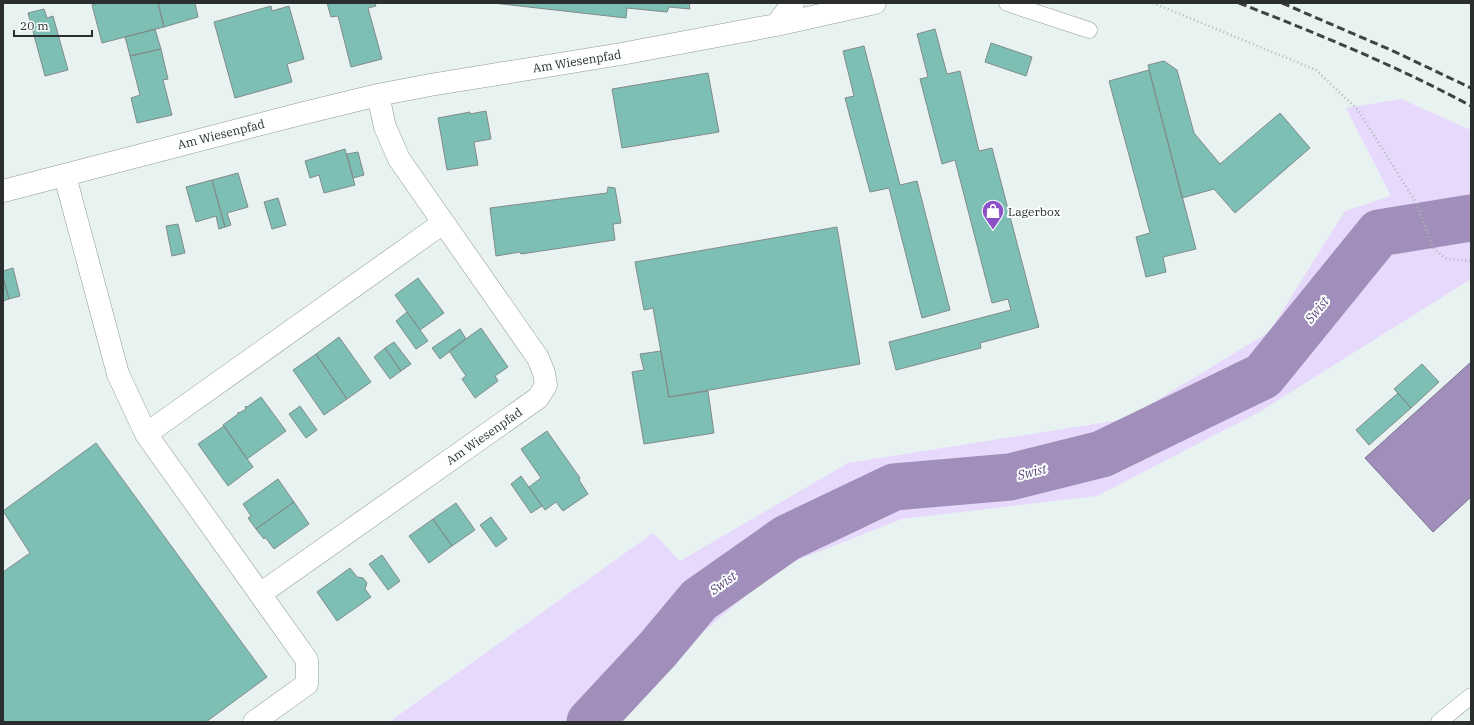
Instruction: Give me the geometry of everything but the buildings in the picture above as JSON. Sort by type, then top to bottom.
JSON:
[{"type":"street","points":[[776,25],[793,3]]},
{"type":"street","name":"Am Wiesenpfad","points":[[3,191],[378,95],[430,85],[621,54],[776,25],[875,3]]},
{"type":"street","name":"Am Wiesenpfad","points":[[260,594],[538,398],[546,385],[544,373],[538,358],[399,159],[385,127],[378,95]]},
{"type":"street","points":[[65,176],[118,374],[146,434],[307,660],[307,684],[254,722]]},
{"type":"street","points":[[146,434],[444,223]]},
{"type":"lane","points":[[1007,3],[1089,30]]},
{"type":"lane","points":[[1439,722],[1471,696]]},
{"type":"path","points":[[1153,3],[1316,70],[1358,110],[1415,201],[1434,249],[1447,259],[1471,261]]},
{"type":"shaded area","points":[[1401,99],[1471,130],[1471,279],[1261,411],[1097,496],[902,519],[778,568],[648,679],[616,722],[389,722],[653,533],[680,561],[848,463],[1126,419],[1269,332],[1345,211],[1391,196],[1346,108]]},
{"type":"shaded area","points":[[1471,362],[1471,497],[1433,532],[1365,458]]},
{"type":"waterway","name":"Swist","points":[[590,722],[658,649],[699,600],[787,538],[894,487],[1010,477],[1102,454],[1263,376],[1379,233],[1471,218]]},
{"type":"railway","points":[[1239,3],[1386,64],[1471,106]]},
{"type":"railway","points":[[1282,3],[1391,50],[1471,88]]},
{"type":"place","name":"Lagerbox","points":[[993,230]]}]
